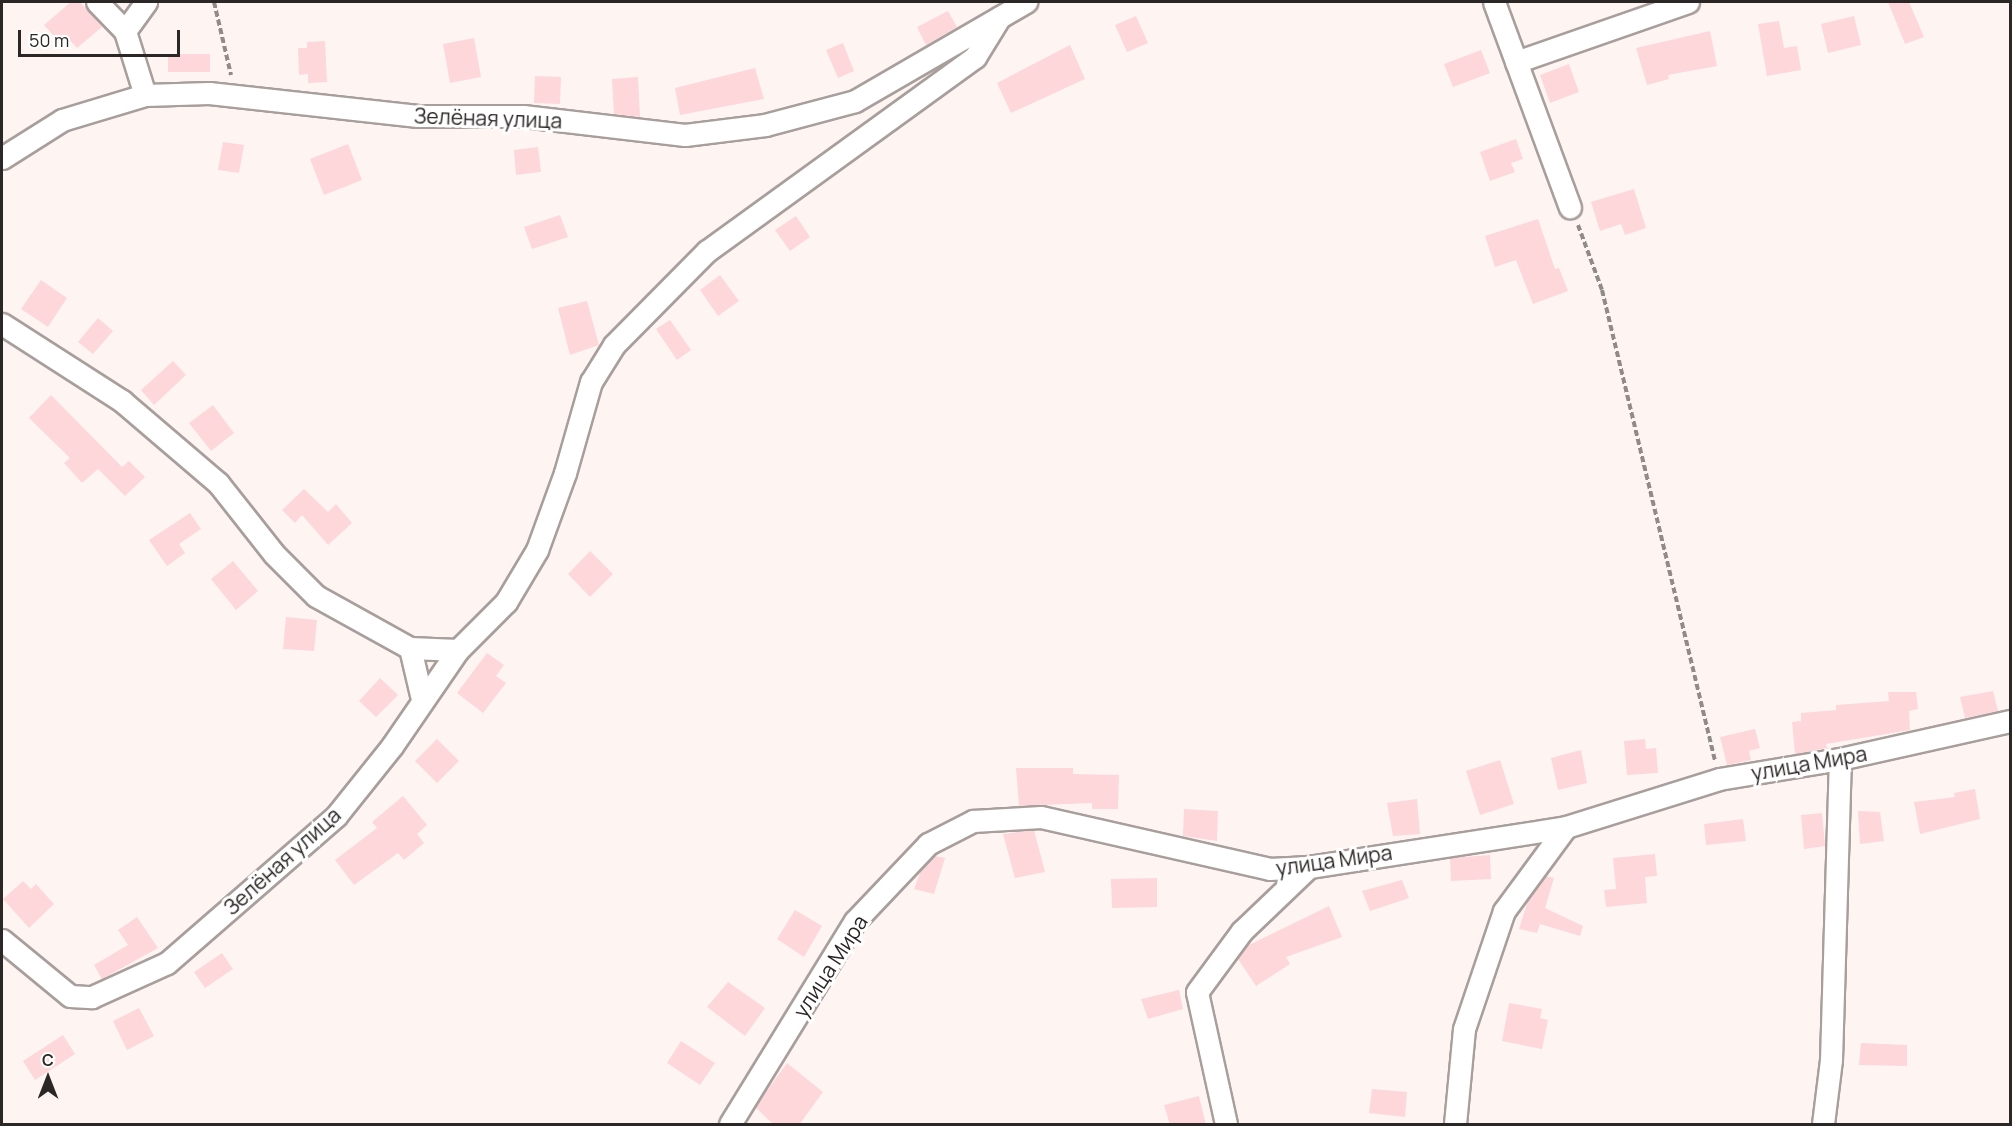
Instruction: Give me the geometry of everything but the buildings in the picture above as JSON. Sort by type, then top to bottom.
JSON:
[{"type":"street","points":[[97,2],[125,31],[145,95]]},
{"type":"street","points":[[125,31],[146,2]]},
{"type":"street","name":"Зелёная улица","points":[[2,158],[62,120],[145,95],[236,96],[418,116],[523,116],[685,135],[765,125],[855,101],[1026,2]]},
{"type":"street","points":[[1494,2],[1570,207]]},
{"type":"street","points":[[1516,62],[1689,2]]},
{"type":"street","name":"Зелёная улица","points":[[2,940],[70,996],[92,997],[167,963],[336,816],[392,746],[422,699],[458,650],[506,602],[537,550],[565,473],[591,382],[614,345],[707,251],[975,57],[999,18]]},
{"type":"street","points":[[2,324],[122,401],[218,483],[274,554],[316,596],[410,648],[458,650]]},
{"type":"street","points":[[410,648],[422,699]]},
{"type":"street","name":"улица Мира","points":[[730,1125],[855,921],[927,844],[973,821],[1041,817],[1269,869],[1309,867],[1566,827],[1719,779],[1840,759],[2010,721]]},
{"type":"street","points":[[1823,1125],[1832,1060],[1840,759]]},
{"type":"street","points":[[1455,1125],[1464,1029],[1504,911],[1566,827]]},
{"type":"street","points":[[1226,1125],[1197,992],[1242,931],[1309,867]]},
{"type":"path","points":[[214,2],[236,96]]},
{"type":"path","points":[[1570,207],[1602,290],[1672,568],[1719,779]]}]
